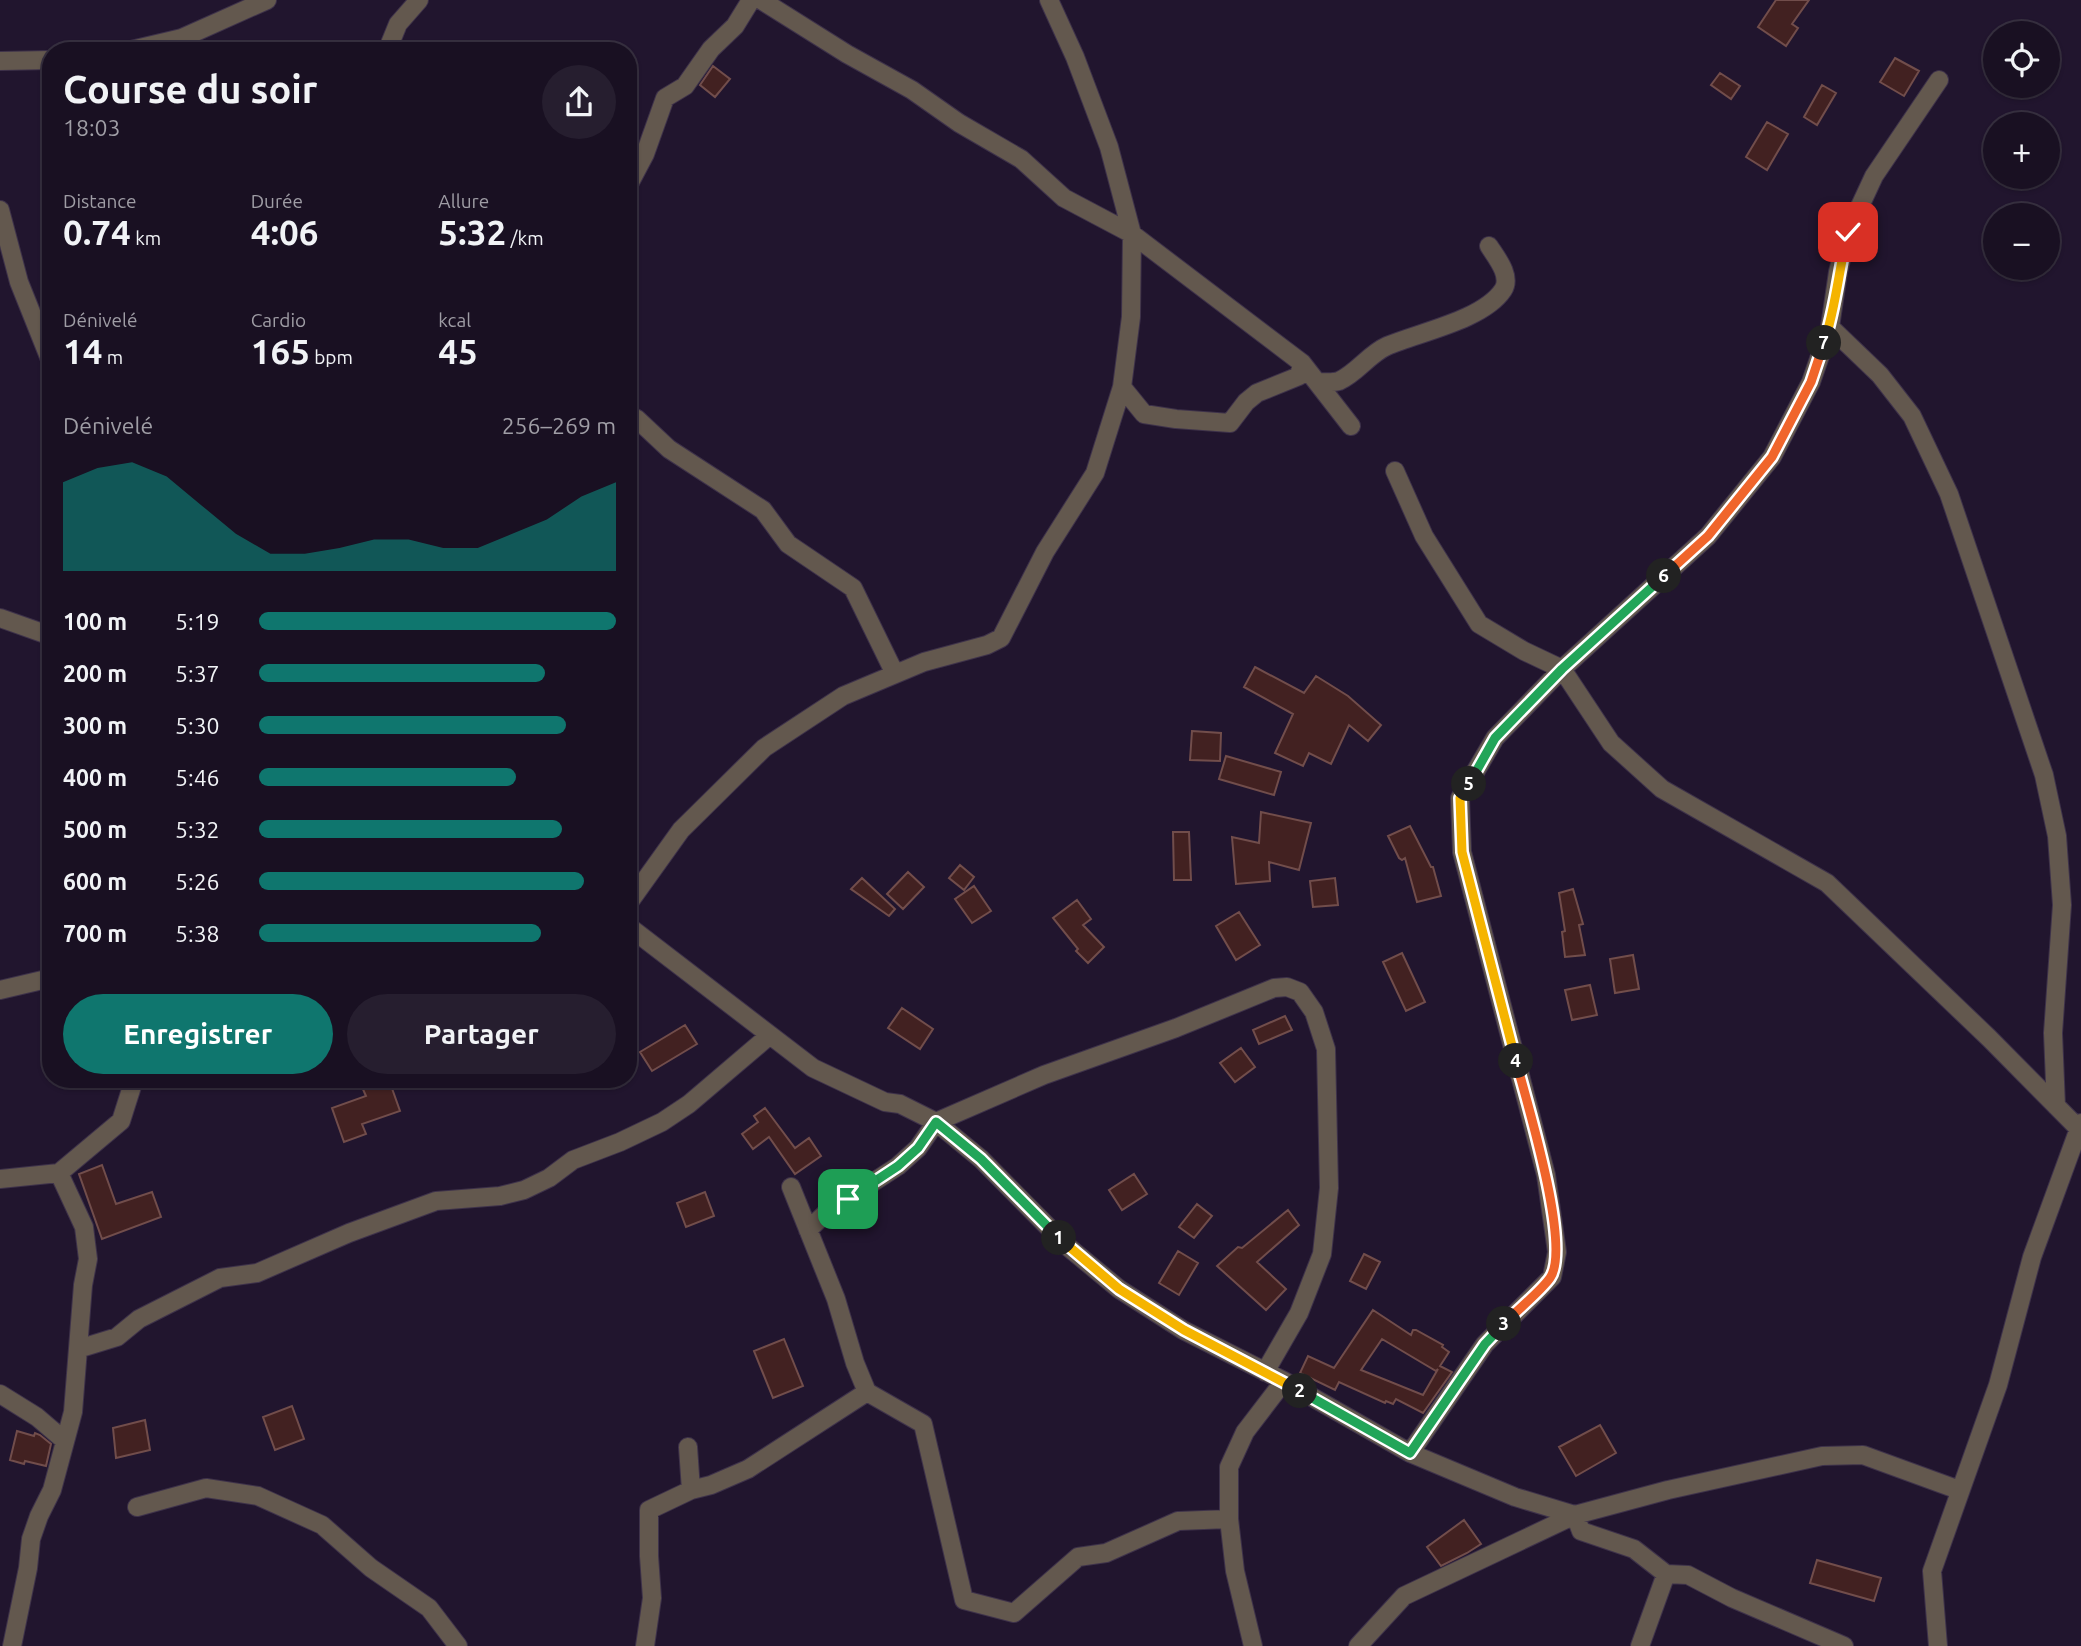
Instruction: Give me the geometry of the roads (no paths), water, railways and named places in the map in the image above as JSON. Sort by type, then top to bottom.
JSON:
[{"type":"street","points":[[165,42],[182,38],[267,0]]},
{"type":"street","points":[[391,42],[398,24],[419,0]]},
{"type":"street","points":[[637,170],[645,155],[665,98],[685,86],[710,49],[735,26],[751,0]]},
{"type":"street","points":[[761,0],[1021,159],[1064,198],[1132,234],[1302,363],[1351,426]]},
{"type":"street","points":[[637,891],[681,830],[764,748],[844,696],[924,663],[987,646],[1001,638],[1045,552],[1095,473],[1122,387],[1131,317],[1132,234],[1109,147],[1075,57],[1049,0]]},
{"type":"street","points":[[0,61],[42,60]]},
{"type":"street","points":[[1410,1453],[1485,1344],[1552,1277],[1557,1252],[1546,1175],[1462,852],[1460,798],[1495,738],[1562,669],[1708,536],[1772,457],[1811,382],[1829,327],[1848,232],[1874,176],[1939,80]]},
{"type":"street","points":[[0,210],[19,282],[42,340]]},
{"type":"street","points":[[1317,383],[1338,382],[1385,347],[1472,315],[1488,303],[1503,289],[1506,279],[1489,246]]},
{"type":"street","points":[[1829,327],[1880,375],[1912,416],[1949,494],[2044,775],[2057,836],[2062,905],[2053,1033],[2056,1106]]},
{"type":"street","points":[[1122,387],[1144,414],[1230,423],[1256,393],[1299,376],[1302,363]]},
{"type":"street","points":[[637,419],[669,449],[764,510],[788,544],[853,588],[895,674]]},
{"type":"street","points":[[1395,471],[1424,536],[1479,624],[1524,651],[1562,669],[1611,743],[1662,789],[1827,883],[2080,1127],[2032,1257],[1998,1385],[1932,1571],[1938,1646]]},
{"type":"street","points":[[0,618],[42,633]]},
{"type":"street","points":[[637,933],[813,1068],[885,1102],[900,1104],[936,1122],[981,1159],[1067,1246],[1119,1289],[1184,1330],[1284,1381],[1410,1453],[1515,1497],[1574,1515],[1581,1531],[1634,1549],[1667,1574],[1688,1575],[1732,1598],[1843,1646]]},
{"type":"street","points":[[0,990],[42,980]]},
{"type":"street","points":[[808,1230],[826,1213],[898,1166],[918,1148],[936,1122],[1044,1075],[1176,1028],[1274,988],[1287,987],[1300,992],[1314,1012],[1325,1049],[1329,1188],[1322,1254],[1298,1313],[1265,1372]]},
{"type":"street","points":[[78,1349],[117,1337],[139,1319],[220,1278],[257,1273],[349,1233],[436,1201],[500,1196],[524,1190],[549,1178],[573,1160],[620,1143],[662,1122],[689,1104],[770,1035]]},
{"type":"street","points":[[0,1179],[59,1173],[121,1121],[131,1088]]},
{"type":"street","points":[[12,1646],[28,1568],[31,1539],[52,1490],[73,1412],[83,1285],[88,1259],[84,1227],[59,1173]]},
{"type":"street","points":[[791,1186],[836,1299],[855,1363],[867,1392],[923,1424],[964,1600],[1014,1613],[1078,1557],[1106,1553],[1178,1521],[1229,1518]]},
{"type":"street","points":[[1253,1646],[1235,1571],[1229,1518],[1229,1467],[1245,1432],[1284,1381]]},
{"type":"street","points":[[645,1646],[652,1598],[649,1510],[691,1490],[711,1485],[748,1469],[867,1392]]},
{"type":"street","points":[[0,1394],[37,1417],[65,1441]]},
{"type":"street","points":[[688,1447],[691,1490]]},
{"type":"street","points":[[1358,1646],[1404,1596],[1574,1515],[1668,1490],[1822,1456],[1863,1455],[1959,1490]]},
{"type":"street","points":[[137,1507],[206,1488],[258,1496],[322,1525],[372,1568],[429,1608],[458,1646]]},
{"type":"street","points":[[1640,1646],[1667,1574]]}]
